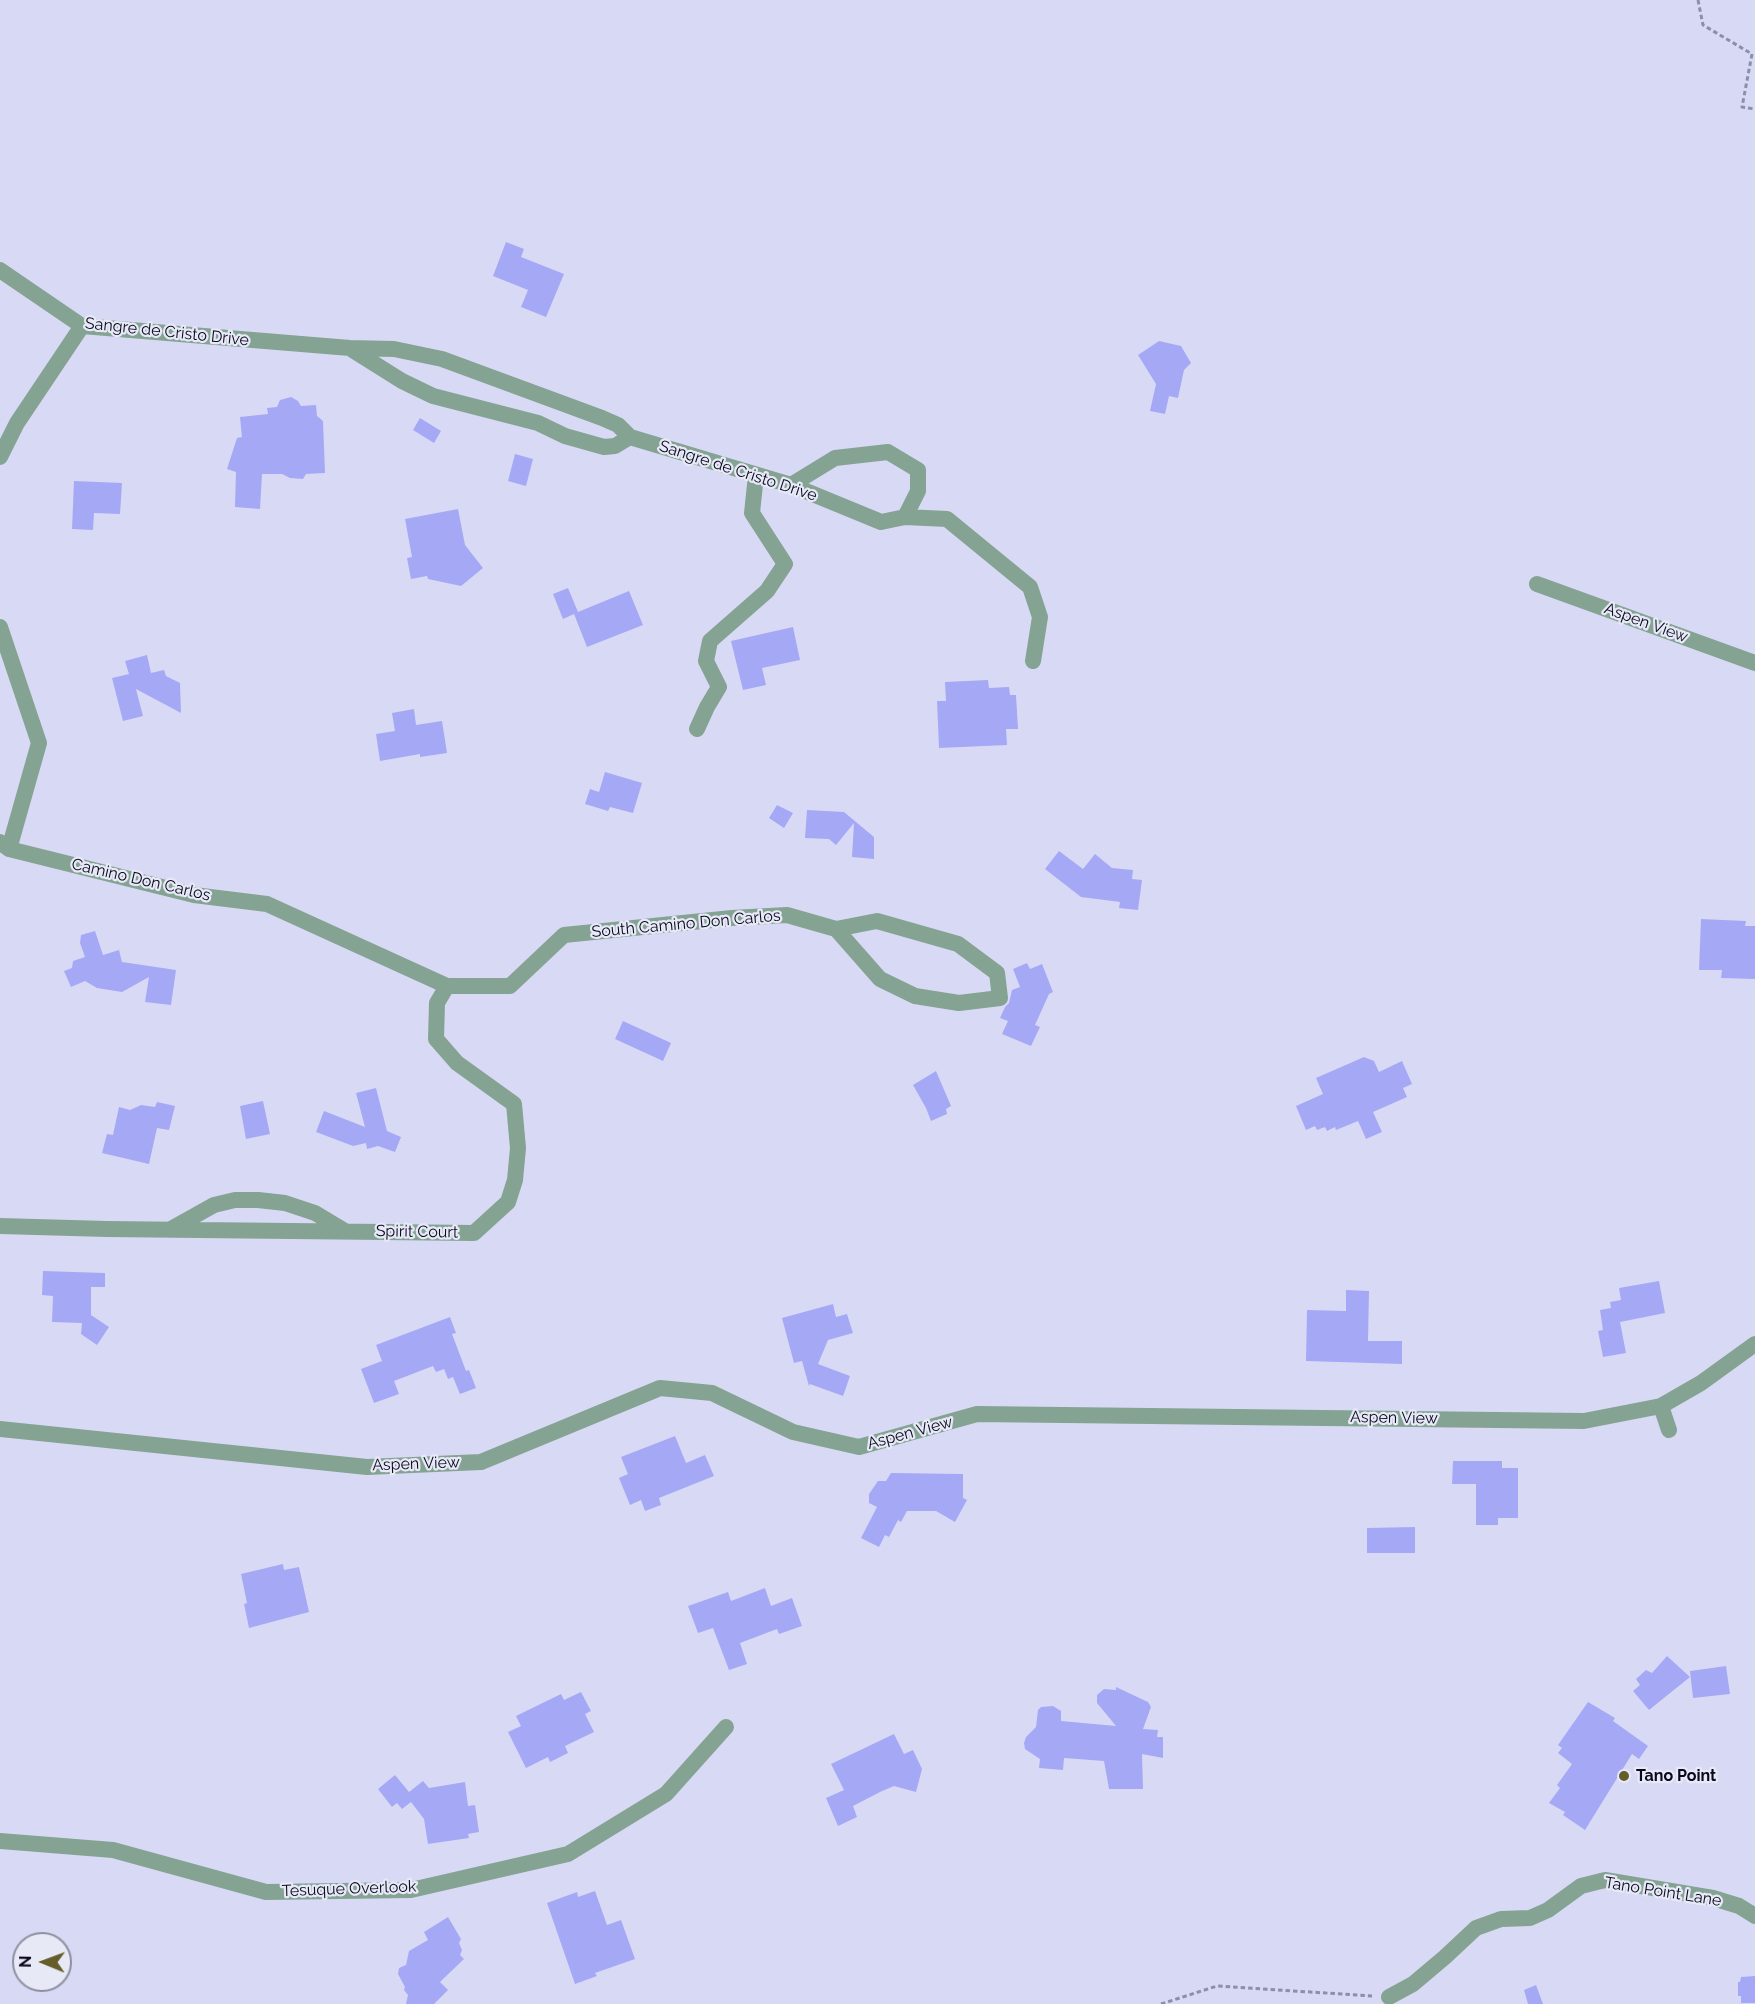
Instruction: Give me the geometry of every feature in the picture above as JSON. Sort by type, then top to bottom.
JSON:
[{"type":"street","name":"Sangre de Cristo Drive","points":[[0,270],[82,327],[350,348],[394,349],[442,359],[602,418],[618,425],[630,437],[791,485],[881,522],[905,517],[946,519],[1030,586],[1040,617],[1033,661]]},
{"type":"street","points":[[0,457],[17,423],[82,327]]},
{"type":"street","name":"Sangre de Cristo Drive","points":[[350,348],[402,381],[433,396],[538,423],[565,436],[604,447],[615,446],[630,437]]},
{"type":"street","points":[[791,485],[835,458],[888,452],[918,470],[918,491],[905,517]]},
{"type":"street","points":[[697,729],[707,706],[719,687],[706,661],[710,641],[767,591],[785,564],[752,513],[756,475]]},
{"type":"street","name":"Aspen View","points":[[1537,584],[1755,663]]},
{"type":"street","points":[[0,627],[39,743],[5,845]]},
{"type":"street","name":"Camino Don Carlos","points":[[5,845],[194,895],[267,904],[447,986]]},
{"type":"street","name":"South Camino Don Carlos","points":[[447,986],[510,986],[564,934],[787,915],[836,929],[877,921],[958,944],[998,973],[1000,998],[959,1003],[915,996],[880,979],[836,929]]},
{"type":"street","name":"Spirit Court","points":[[0,1226],[474,1233],[508,1202],[514,1180],[518,1148],[514,1104],[458,1063],[436,1039],[437,1003],[447,986]]},
{"type":"street","points":[[171,1229],[214,1205],[235,1200],[258,1200],[285,1203],[315,1213],[345,1231]]},
{"type":"street","name":"Aspen View","points":[[0,1429],[367,1467],[481,1462],[660,1388],[712,1393],[793,1432],[860,1447],[977,1414],[1584,1421],[1661,1406],[1701,1383],[1755,1344]]},
{"type":"street","points":[[1661,1406],[1669,1430]]},
{"type":"street","name":"Tesuque Overlook","points":[[0,1841],[113,1850],[266,1892],[411,1890],[568,1854],[666,1794],[726,1727]]},
{"type":"street","name":"Tano Point Lane","points":[[1389,1997],[1413,1984],[1476,1928],[1501,1919],[1530,1918],[1548,1910],[1581,1886],[1605,1880],[1713,1898],[1739,1906],[1755,1916]]},
{"type":"path","points":[[1698,0],[1703,25],[1752,54],[1742,107],[1755,109]]},
{"type":"path","points":[[1161,2004],[1216,1986],[1389,1997]]},
{"type":"building","points":[[506,242],[524,249],[521,257],[564,274],[546,317],[521,307],[528,290],[493,276]]},
{"type":"building","points":[[1159,341],[1181,346],[1191,363],[1184,370],[1178,398],[1169,396],[1165,414],[1150,411],[1156,384],[1138,355]]},
{"type":"building","points":[[291,397],[301,406],[316,405],[317,416],[323,421],[325,473],[306,474],[303,479],[290,478],[282,474],[262,474],[260,509],[235,507],[236,472],[227,469],[237,438],[242,437],[240,417],[268,414],[267,408],[277,407],[280,400]]},
{"type":"building","points":[[420,418],[441,431],[434,443],[413,430]]},
{"type":"building","points":[[515,454],[533,459],[526,486],[508,481]]},
{"type":"building","points":[[74,481],[122,483],[120,514],[94,513],[93,530],[72,529]]},
{"type":"building","points":[[458,509],[465,545],[483,568],[461,586],[428,579],[427,576],[411,579],[407,558],[412,557],[405,519]]},
{"type":"building","points":[[568,588],[578,612],[629,591],[643,625],[587,647],[574,614],[563,619],[553,594]]},
{"type":"building","points":[[793,627],[800,660],[762,668],[766,685],[743,690],[731,641]]},
{"type":"building","points":[[147,655],[151,673],[164,670],[166,676],[180,683],[181,713],[136,689],[143,716],[123,721],[112,678],[129,674],[125,661]]},
{"type":"building","points":[[988,680],[989,688],[1009,687],[1010,695],[1016,695],[1018,729],[1006,729],[1007,745],[939,748],[937,701],[946,701],[945,682]]},
{"type":"building","points":[[414,709],[416,725],[442,721],[447,753],[420,757],[420,754],[380,761],[376,734],[395,731],[392,713]]},
{"type":"building","points":[[605,772],[642,783],[633,813],[610,807],[608,811],[585,804],[590,789],[599,792]]},
{"type":"building","points":[[777,805],[793,813],[784,828],[769,818]]},
{"type":"building","points":[[807,810],[844,812],[874,837],[874,859],[852,857],[854,823],[836,845],[829,839],[805,838]]},
{"type":"building","points":[[1059,851],[1083,869],[1095,854],[1112,868],[1133,870],[1132,879],[1142,880],[1138,910],[1119,908],[1120,902],[1081,897],[1045,869]]},
{"type":"building","points":[[1701,919],[1746,921],[1745,926],[1755,926],[1755,979],[1721,978],[1722,970],[1699,970]]},
{"type":"building","points":[[95,931],[103,955],[119,950],[122,962],[176,970],[171,1005],[145,1002],[149,977],[122,992],[97,988],[85,981],[71,987],[64,971],[72,968],[73,961],[85,957],[80,943],[81,935]]},
{"type":"building","points":[[1027,963],[1030,969],[1042,964],[1053,992],[1049,994],[1035,1025],[1040,1027],[1031,1046],[1002,1034],[1008,1021],[1000,1018],[1009,1003],[1012,990],[1020,987],[1013,969]]},
{"type":"building","points":[[623,1021],[671,1043],[663,1061],[615,1039]]},
{"type":"building","points":[[1364,1057],[1374,1061],[1379,1072],[1402,1061],[1412,1084],[1403,1088],[1407,1097],[1373,1112],[1382,1132],[1366,1139],[1358,1121],[1336,1130],[1335,1127],[1327,1131],[1325,1127],[1317,1130],[1315,1126],[1306,1130],[1296,1106],[1323,1094],[1316,1078]]},
{"type":"building","points":[[936,1071],[951,1106],[946,1109],[947,1114],[931,1121],[913,1085]]},
{"type":"building","points":[[376,1088],[387,1131],[401,1137],[395,1152],[378,1146],[367,1149],[366,1143],[353,1146],[316,1132],[324,1111],[365,1127],[356,1093]]},
{"type":"building","points":[[263,1101],[270,1134],[246,1139],[240,1106]]},
{"type":"building","points":[[157,1102],[175,1106],[169,1130],[157,1128],[149,1164],[102,1153],[107,1134],[113,1135],[119,1107],[130,1110],[141,1105],[155,1107]]},
{"type":"building","points":[[43,1271],[105,1273],[105,1287],[91,1287],[91,1315],[109,1327],[97,1345],[81,1334],[82,1323],[52,1322],[53,1296],[42,1295]]},
{"type":"building","points":[[1659,1281],[1665,1313],[1620,1322],[1626,1353],[1603,1357],[1598,1331],[1603,1330],[1600,1310],[1611,1308],[1610,1302],[1621,1300],[1619,1288]]},
{"type":"building","points":[[1346,1290],[1369,1291],[1368,1341],[1402,1341],[1402,1364],[1306,1361],[1307,1310],[1346,1311]]},
{"type":"building","points":[[833,1304],[836,1317],[847,1314],[853,1333],[828,1340],[818,1364],[850,1376],[843,1396],[810,1384],[809,1386],[802,1361],[794,1363],[782,1318]]},
{"type":"building","points":[[450,1317],[456,1333],[452,1334],[466,1371],[469,1370],[476,1388],[460,1394],[453,1377],[448,1379],[444,1369],[436,1372],[433,1366],[394,1381],[399,1394],[374,1403],[361,1369],[382,1361],[376,1345]]},
{"type":"building","points":[[675,1436],[686,1463],[705,1455],[714,1476],[659,1498],[661,1505],[645,1511],[641,1500],[630,1505],[619,1478],[628,1474],[621,1457]]},
{"type":"building","points":[[1453,1461],[1502,1461],[1502,1468],[1518,1468],[1518,1518],[1498,1518],[1498,1525],[1476,1525],[1476,1484],[1452,1484]]},
{"type":"building","points":[[891,1473],[963,1474],[963,1498],[967,1500],[955,1522],[936,1511],[907,1511],[901,1522],[898,1520],[889,1537],[885,1535],[879,1547],[861,1538],[877,1507],[869,1503],[869,1494],[878,1481],[886,1481]]},
{"type":"building","points":[[1415,1527],[1415,1553],[1367,1553],[1367,1528]]},
{"type":"building","points":[[283,1564],[284,1570],[299,1567],[309,1612],[249,1628],[241,1574]]},
{"type":"building","points":[[765,1588],[771,1606],[792,1598],[802,1626],[779,1634],[777,1629],[740,1643],[747,1664],[729,1670],[713,1628],[698,1633],[688,1606],[728,1592],[731,1601]]},
{"type":"building","points":[[1667,1656],[1690,1677],[1649,1710],[1633,1691],[1640,1685],[1636,1679],[1646,1670],[1652,1673]]},
{"type":"building","points":[[1726,1666],[1730,1694],[1693,1698],[1690,1671]]},
{"type":"building","points":[[1116,1687],[1148,1702],[1151,1707],[1143,1729],[1158,1730],[1157,1737],[1163,1737],[1163,1758],[1142,1754],[1143,1789],[1109,1789],[1104,1761],[1064,1758],[1063,1770],[1039,1768],[1040,1759],[1025,1749],[1024,1743],[1026,1737],[1036,1727],[1038,1710],[1041,1707],[1053,1706],[1061,1711],[1061,1721],[1116,1726],[1097,1703],[1097,1695],[1104,1689],[1116,1690]]},
{"type":"building","points":[[581,1692],[591,1711],[585,1714],[594,1732],[565,1746],[568,1753],[550,1762],[548,1757],[526,1768],[508,1732],[521,1726],[516,1716],[561,1694],[564,1700]]},
{"type":"building","points":[[1588,1702],[1615,1718],[1613,1721],[1648,1746],[1639,1759],[1632,1754],[1585,1830],[1563,1815],[1565,1812],[1549,1803],[1560,1788],[1557,1785],[1572,1764],[1558,1753],[1562,1748],[1558,1745]]},
{"type":"building","points":[[894,1734],[904,1754],[913,1750],[922,1769],[916,1792],[894,1786],[880,1792],[853,1806],[857,1817],[838,1826],[826,1798],[844,1790],[831,1764]]},
{"type":"building","points":[[395,1775],[409,1792],[423,1781],[429,1788],[465,1782],[468,1806],[475,1805],[479,1832],[468,1834],[469,1838],[428,1844],[424,1819],[411,1802],[402,1809],[397,1803],[392,1807],[378,1789]]},
{"type":"building","points":[[595,1891],[607,1925],[621,1920],[635,1959],[595,1973],[597,1976],[575,1984],[547,1903],[577,1892],[578,1897]]},
{"type":"building","points":[[448,1917],[461,1939],[460,1955],[464,1959],[440,1982],[448,1990],[434,2004],[406,2004],[408,1995],[398,1974],[399,1968],[406,1965],[409,1951],[428,1940],[424,1932]]},
{"type":"building","points":[[1755,1976],[1755,2003],[1741,2003],[1741,1996],[1738,1996],[1738,1982],[1741,1977]]},
{"type":"building","points":[[1536,1985],[1543,2004],[1528,2004],[1524,1990]]},
{"type":"place","name":"Tano Point","points":[[1624,1776]]}]
